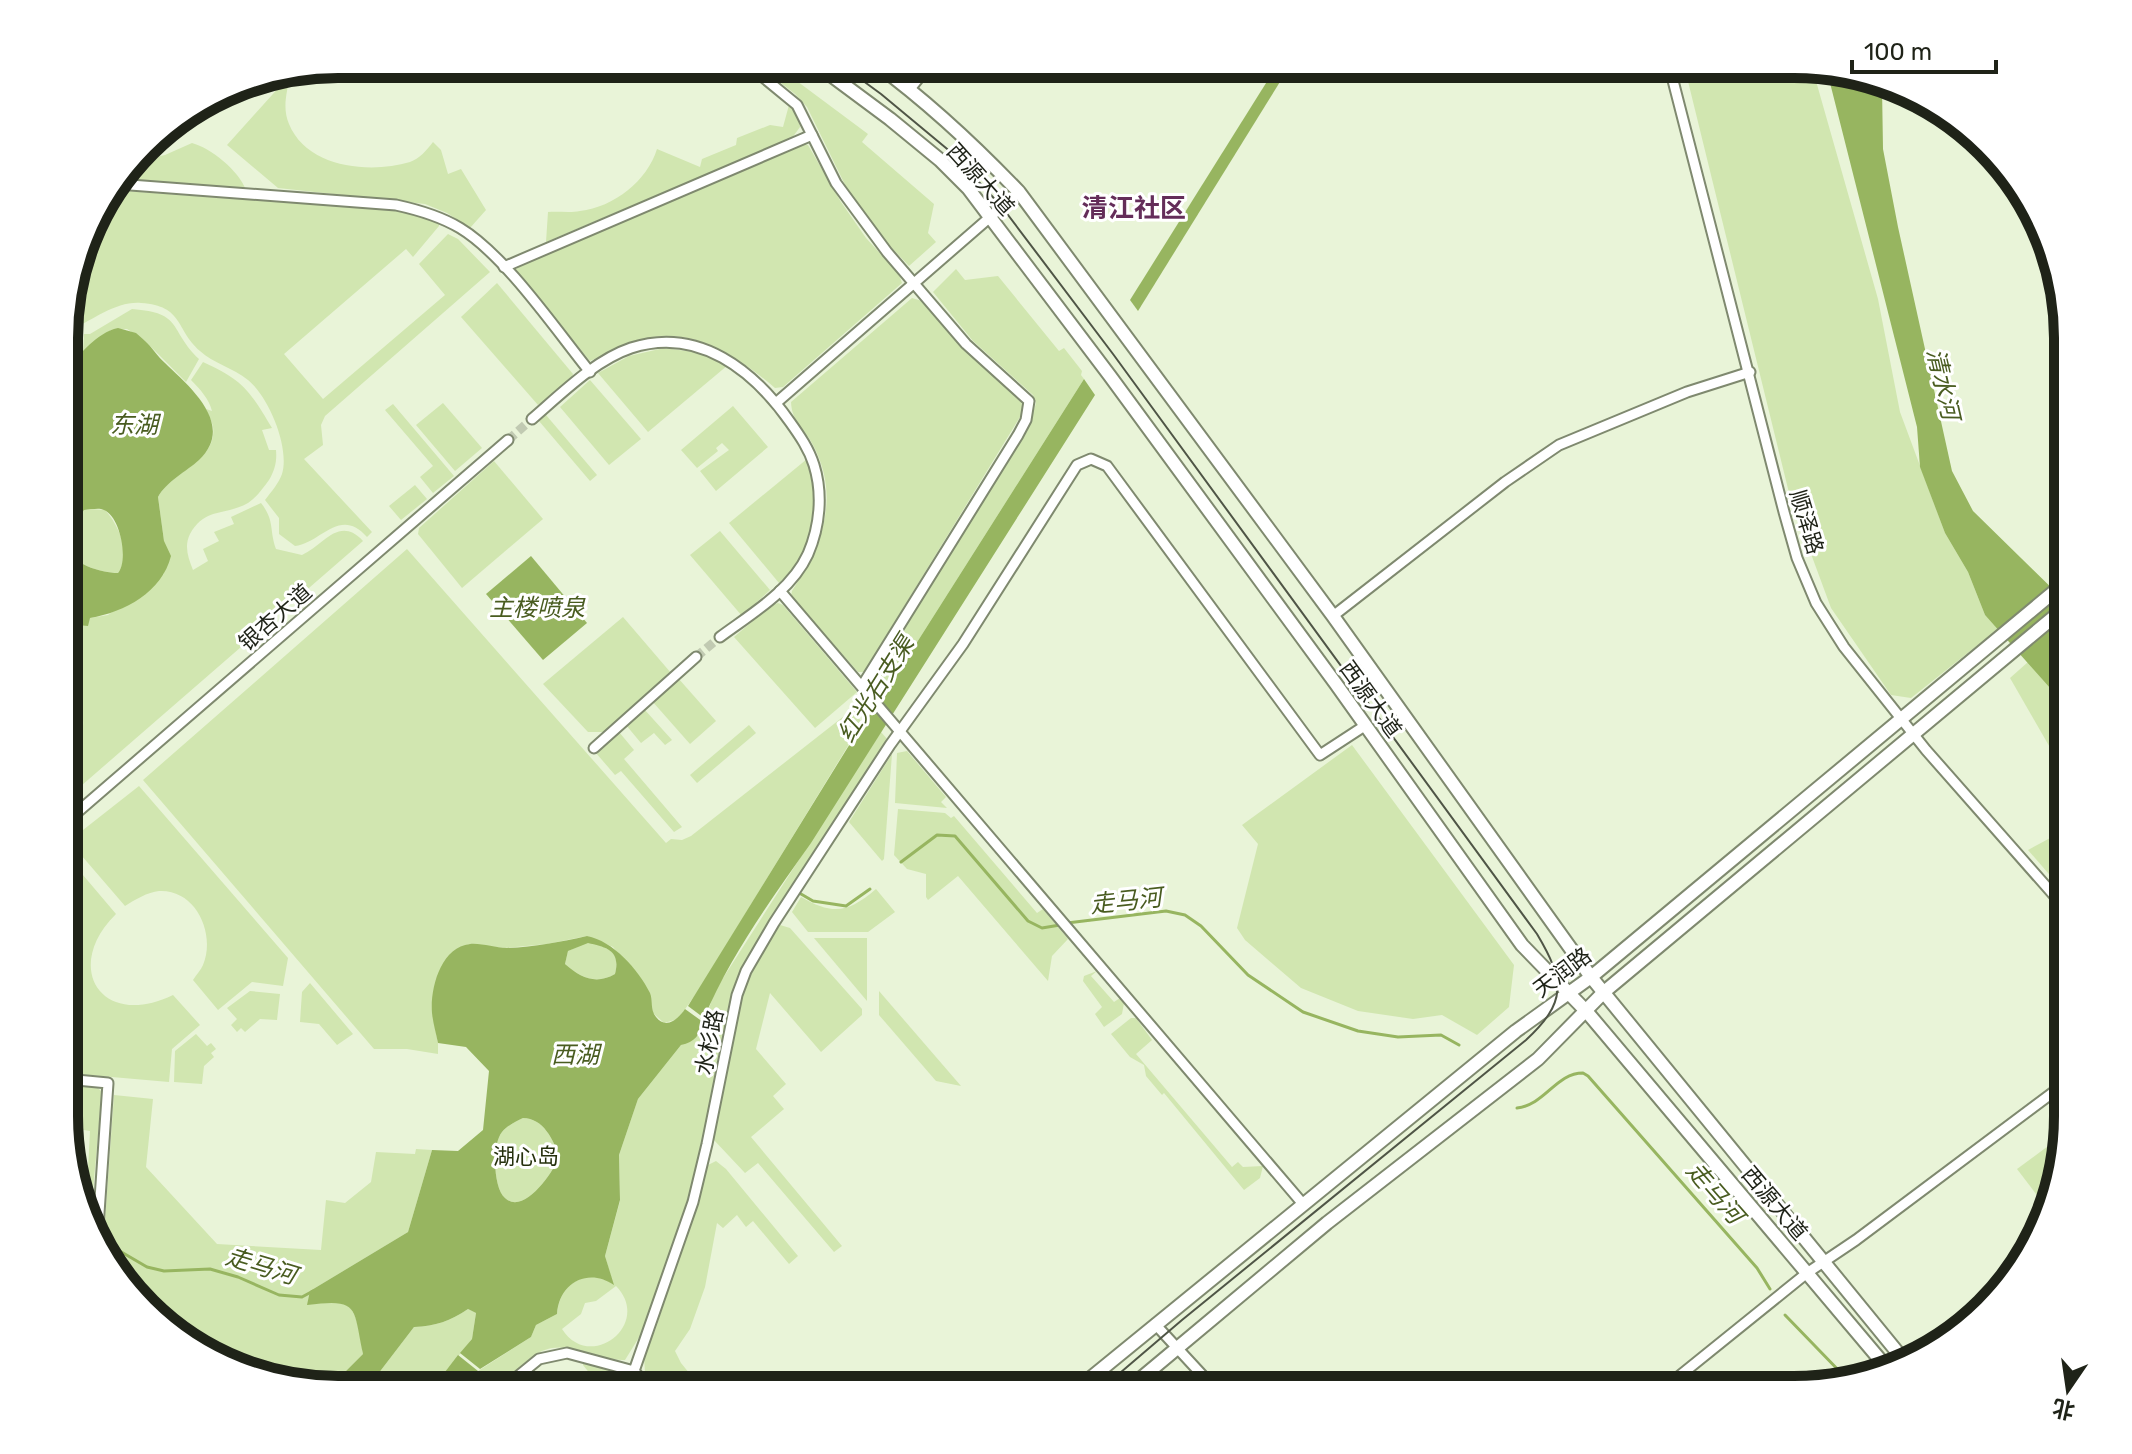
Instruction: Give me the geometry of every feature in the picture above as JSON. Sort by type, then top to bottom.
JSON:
[{"type":"main road","name":"西源大道","points":[[835,78],[940,160],[968,188],[1366,725],[1522,945],[1587,1012],[1881,1361]]},
{"type":"main road","name":"西源大道","points":[[895,78],[957,130],[1019,192],[1333,616],[1591,977],[1898,1354]]},
{"type":"main road","name":"天润路","points":[[1093,1375],[1516,1031],[1591,977],[2053,592]]},
{"type":"main road","name":"天润路","points":[[1145,1375],[1327,1223],[1538,1059],[1604,992],[2053,618]]},
{"type":"street","points":[[764,78],[797,105],[836,183],[856,214],[966,344],[1029,401],[1029,411],[1018,435],[862,686]]},
{"type":"street","points":[[910,89],[919,78]]},
{"type":"street","name":"顺泽路","points":[[1672,78],[1784,512],[1797,558],[1816,603],[1844,647],[1913,734],[2053,894]]},
{"type":"street","points":[[504,267],[812,135]]},
{"type":"street","points":[[128,185],[396,205],[435,214],[464,230],[504,267],[590,372]]},
{"type":"street","points":[[776,403],[1019,192]]},
{"type":"street","points":[[532,419],[590,372],[629,349],[655,343],[688,345],[722,356],[736,364],[776,403],[808,449],[817,479],[818,523],[808,554],[793,577],[780,591],[720,637]]},
{"type":"street","points":[[1333,616],[1505,482],[1559,445],[1687,392],[1750,372]]},
{"type":"street","name":"银杏大道","points":[[78,812],[508,440]]},
{"type":"street","name":"水杉路","points":[[634,1371],[693,1202],[741,982],[774,923],[901,731],[963,644],[1077,465],[1091,459],[1107,466],[1320,755],[1366,725]]},
{"type":"street","points":[[780,591],[1303,1204]]},
{"type":"street","points":[[594,748],[696,657]]},
{"type":"street","points":[[78,1080],[108,1083],[99,1217]]},
{"type":"street","points":[[1680,1375],[1807,1273],[2053,1092]]},
{"type":"street","points":[[1155,1324],[1202,1375]]},
{"type":"street","points":[[518,1376],[539,1359],[567,1353],[634,1371],[638,1376]]},
{"type":"green space","points":[[775,78],[793,78],[868,134],[862,142],[934,204],[928,233],[936,242],[909,266],[850,195],[807,107]]},
{"type":"green space","points":[[1687,78],[1815,79],[1878,299],[1900,412],[1945,533],[1968,572],[1985,615],[1998,629],[1911,698],[1891,695],[1831,608],[1790,497]]},
{"type":"green space","points":[[289,83],[287,118],[298,139],[310,150],[341,164],[394,166],[413,161],[433,142],[441,150],[448,174],[461,169],[486,210],[470,228],[447,213],[425,204],[278,188],[227,145],[281,85]]},
{"type":"green space","points":[[789,105],[799,119],[800,127],[792,138],[546,242],[548,212],[576,212],[617,198],[646,172],[657,149],[700,167],[702,159],[736,145],[737,138],[770,125],[783,127]]},
{"type":"green space","points":[[212,111],[200,120],[183,130]]},
{"type":"green space","points":[[192,143],[224,161],[246,190],[130,183],[150,158]]},
{"type":"green space","points":[[801,144],[808,145],[841,202],[866,238],[899,274],[902,283],[783,387],[775,388],[719,349],[687,338],[653,337],[590,361],[515,272],[517,267]]},
{"type":"green space","points":[[124,191],[393,210],[439,222],[413,257],[406,249],[284,354],[323,399],[445,295],[419,264],[448,234],[458,239],[490,272],[325,416],[321,425],[323,445],[304,459],[372,532],[367,537],[357,528],[339,525],[295,546],[279,534],[279,518],[265,500],[281,477],[284,463],[276,424],[256,388],[200,351],[165,309],[141,303],[114,308],[79,326],[83,287],[92,254]]},
{"type":"green space","points":[[956,269],[965,280],[998,276],[1059,351],[1064,348],[1082,371],[1084,379],[888,688],[882,682],[879,687],[873,680],[1029,426],[1036,403],[1033,395],[973,341],[933,292]]},
{"type":"green space","points":[[497,283],[573,374],[571,380],[538,405],[461,317]]},
{"type":"green space","points":[[912,298],[922,301],[968,353],[1021,398],[1023,412],[864,672],[858,672],[791,596],[819,539],[827,502],[821,465],[810,439],[796,420],[791,402]]},
{"type":"green space","points":[[132,309],[160,314],[168,319],[199,359],[186,382],[144,340],[127,329],[111,330],[83,351],[84,334],[90,334]]},
{"type":"green space","points":[[664,348],[701,353],[728,365],[648,432],[598,373],[629,356]]},
{"type":"green space","points":[[203,362],[237,381],[272,428],[262,430],[269,450],[276,450],[269,480],[251,501],[209,516],[196,525],[187,543],[193,570],[208,561],[203,549],[219,541],[214,532],[234,524],[231,517],[261,503],[270,520],[276,549],[302,555],[331,535],[346,531],[363,541],[78,789],[78,741],[83,716],[78,693],[78,624],[108,615],[164,574],[164,541],[158,497],[164,488],[201,457],[213,438],[213,427],[206,409],[212,411],[211,407],[191,380]]},
{"type":"green space","points":[[590,380],[641,439],[609,465],[560,407]]},
{"type":"green space","points":[[443,403],[482,448],[455,471],[416,425]]},
{"type":"green space","points":[[393,404],[454,476],[433,493],[420,477],[433,466],[385,410]]},
{"type":"green space","points":[[733,406],[768,447],[716,491],[700,471],[729,450],[722,443],[716,448],[718,451],[697,468],[681,450]]},
{"type":"green space","points":[[546,415],[597,475],[590,481],[539,421]]},
{"type":"green space","points":[[807,459],[814,510],[809,541],[792,569],[779,583],[729,523]]},
{"type":"green space","points":[[494,461],[543,519],[462,588],[418,534],[419,528]]},
{"type":"green space","points":[[415,485],[427,499],[401,520],[389,506]]},
{"type":"green space","points":[[84,510],[105,510],[115,524],[124,549],[118,573],[78,561],[78,519]]},
{"type":"green space","points":[[720,531],[770,590],[742,616],[690,555]]},
{"type":"green space","points":[[407,549],[666,843],[671,839],[682,840],[691,836],[853,709],[862,723],[678,1019],[664,1023],[653,1013],[648,991],[613,947],[587,936],[505,948],[468,944],[432,1011],[438,1054],[407,1049],[374,1049],[143,780]]},
{"type":"green space","points":[[783,605],[857,692],[815,728],[734,637],[770,606]]},
{"type":"green space","points":[[623,617],[671,673],[605,732],[588,732],[543,684]]},
{"type":"green space","points":[[2028,662],[2053,691],[2053,753],[2010,678]]},
{"type":"green space","points":[[678,678],[716,721],[690,744],[652,701]]},
{"type":"green space","points":[[644,709],[672,740],[665,745],[654,733],[641,743],[626,725]]},
{"type":"green space","points":[[749,725],[756,733],[697,783],[690,775]]},
{"type":"green space","points":[[619,732],[634,750],[624,759],[682,827],[674,832],[621,771],[615,775],[596,753]]},
{"type":"green space","points":[[881,732],[888,740],[752,950],[735,983],[699,1165],[643,1331],[625,1360],[561,1347],[535,1355],[511,1376],[473,1376],[531,1337],[536,1325],[557,1314],[563,1295],[576,1281],[593,1277],[613,1284],[605,1256],[620,1201],[619,1155],[638,1099],[681,1045],[699,1035],[716,989]],"holes":[[[616,1286],[625,1301],[627,1315],[623,1328],[601,1345],[587,1346],[574,1341],[562,1329],[581,1314],[585,1303],[596,1301]]]},
{"type":"green space","points":[[1352,745],[1514,965],[1509,1007],[1477,1035],[1442,1015],[1413,1019],[1358,1011],[1301,988],[1245,940],[1237,928],[1258,844],[1242,825]]},
{"type":"green space","points":[[907,751],[946,797],[941,802],[947,808],[895,803],[897,753]]},
{"type":"green space","points":[[892,754],[884,859],[882,861],[849,822]]},
{"type":"green space","points":[[139,786],[288,958],[283,986],[252,982],[218,1010],[193,980],[203,965],[207,940],[205,927],[193,905],[172,892],[159,891],[125,906],[78,851],[78,834]]},
{"type":"green space","points":[[898,809],[954,816],[1037,913],[1043,909],[1068,939],[1052,956],[1048,981],[958,876],[928,900],[926,874],[907,869],[894,855]]},
{"type":"green space","points":[[2053,837],[2053,879],[2028,850]]},
{"type":"green space","points":[[78,869],[116,914],[100,934],[92,954],[91,972],[97,988],[109,999],[126,1005],[148,1004],[173,995],[200,1025],[172,1049],[169,1082],[78,1074]]},
{"type":"green space","points":[[876,889],[895,912],[868,932],[808,932],[792,912],[801,897],[823,907],[841,909],[858,903]]},
{"type":"green space","points":[[780,925],[790,928],[862,1009],[862,1015],[821,1052],[770,993],[756,1049],[786,1084],[773,1096],[784,1109],[751,1137],[842,1246],[834,1252],[758,1163],[745,1173],[713,1139],[743,993],[753,969]]},
{"type":"green space","points":[[814,938],[867,938],[867,1001]]},
{"type":"green space","points":[[588,942],[611,951],[616,960],[615,974],[601,979],[589,978],[565,964],[568,951]]},
{"type":"green space","points":[[1097,971],[1091,976],[1114,1002],[1120,998],[1124,1003],[1122,1014],[1104,1027],[1095,1014],[1102,1007],[1083,981],[1084,976]]},
{"type":"green space","points":[[310,983],[353,1034],[337,1045],[319,1024],[300,1022],[302,992]]},
{"type":"green space","points":[[250,991],[280,994],[277,1020],[260,1019],[245,1032],[241,1028],[237,1032],[231,1025],[237,1019],[227,1008]]},
{"type":"green space","points":[[879,991],[961,1086],[936,1081],[879,1015]]},
{"type":"green space","points":[[1131,1018],[1136,1018],[1152,1040],[1136,1054],[1232,1167],[1238,1162],[1243,1167],[1263,1166],[1260,1178],[1244,1190],[1164,1093],[1162,1095],[1146,1076],[1144,1065],[1130,1057],[1111,1034]]},
{"type":"green space","points":[[196,1034],[207,1046],[211,1043],[216,1049],[211,1053],[214,1057],[204,1066],[202,1084],[174,1082],[175,1051]]},
{"type":"green space","points":[[78,1085],[97,1087],[102,1092],[92,1200],[87,1183],[90,1131],[79,1129]]},
{"type":"green space","points":[[114,1095],[153,1099],[146,1167],[217,1244],[321,1250],[326,1200],[345,1203],[371,1182],[376,1152],[415,1154],[416,1149],[432,1150],[408,1232],[310,1291],[325,1300],[346,1304],[355,1316],[363,1354],[343,1376],[304,1374],[270,1367],[238,1356],[193,1332],[166,1312],[142,1288],[104,1229]]},
{"type":"green space","name":"湖心岛","points":[[523,1118],[542,1126],[551,1137],[559,1157],[537,1190],[521,1201],[513,1202],[505,1198],[498,1185],[495,1166],[497,1146],[504,1130]]},
{"type":"green space","points":[[2052,1143],[2040,1199],[2017,1169]]},
{"type":"green space","points":[[716,1161],[726,1169],[798,1256],[789,1264],[753,1221],[746,1227],[737,1215],[723,1228],[717,1223],[705,1287],[690,1329],[675,1351],[691,1376],[647,1376],[644,1356],[656,1328],[708,1165]]},
{"type":"green space","points":[[468,1309],[476,1313],[472,1339],[442,1376],[376,1376],[414,1327],[455,1317]]},
{"type":"green space","points":[[583,1362],[628,1376],[592,1376]]},
{"type":"water","points":[[1269,78],[1282,78],[1138,311],[1130,300]]},
{"type":"water","points":[[1829,80],[1882,94],[1883,149],[1952,471],[1973,511],[2053,589],[2053,691],[1985,615],[1968,572],[1945,533],[1920,467],[1917,427]]},
{"type":"water","name":"东湖","points":[[118,328],[136,333],[196,395],[211,420],[213,433],[209,447],[199,460],[171,482],[158,497],[164,541],[171,556],[159,580],[151,590],[129,605],[90,618],[88,626],[78,625],[78,561],[118,573],[123,559],[121,539],[110,514],[102,509],[84,510],[78,519],[78,356],[103,334]]},
{"type":"water","points":[[1084,379],[1095,395],[811,843],[753,928],[726,972],[704,1018],[688,1006],[848,747]]},
{"type":"water","name":"主楼喷泉","points":[[531,556],[587,623],[543,660],[486,594]]},
{"type":"water","name":"西湖","points":[[587,936],[597,939],[632,966],[645,984],[654,1014],[660,1021],[672,1022],[685,1009],[703,1022],[696,1037],[681,1045],[638,1099],[619,1155],[620,1200],[605,1256],[614,1285],[594,1278],[576,1281],[563,1294],[557,1314],[536,1325],[531,1337],[480,1369],[460,1353],[472,1339],[476,1313],[468,1309],[442,1322],[414,1327],[376,1376],[343,1376],[363,1354],[355,1316],[351,1309],[337,1303],[307,1305],[310,1291],[408,1232],[432,1150],[458,1151],[483,1130],[489,1071],[466,1047],[438,1043],[432,1003],[439,970],[452,953],[470,944],[507,948]],"holes":[[[588,943],[601,946],[614,955],[615,974],[601,979],[589,978],[565,964],[568,951]],[[523,1118],[542,1126],[551,1137],[559,1157],[537,1190],[529,1197],[513,1202],[505,1198],[498,1185],[495,1166],[497,1146],[504,1130]]]},
{"type":"water","points":[[458,1355],[478,1371],[473,1376],[442,1376]]},
{"type":"waterway","name":"走马河","points":[[901,862],[937,835],[955,836],[1028,921],[1042,928],[1060,925]]},
{"type":"waterway","name":"走马河","points":[[801,894],[813,901],[846,906],[870,889]]},
{"type":"waterway","name":"走马河","points":[[1067,923],[1166,911],[1185,915],[1201,926],[1248,975],[1303,1012],[1358,1031],[1398,1037],[1441,1035],[1459,1045]]},
{"type":"waterway","name":"走马河","points":[[1517,1108],[1527,1106],[1565,1078],[1583,1073],[1588,1076],[1757,1268],[1770,1289]]},
{"type":"waterway","name":"走马河","points":[[114,1248],[147,1267],[164,1271],[210,1269],[279,1295],[302,1297],[313,1291]]},
{"type":"waterway","name":"走马河","points":[[1785,1315],[1840,1372]]},
{"type":"tunnel","points":[[508,440],[532,419]]},
{"type":"tunnel","points":[[696,657],[720,637]]},
{"type":"tram line","points":[[859,78],[952,153],[1002,207],[1537,934],[1557,978],[1555,1002],[1549,1014],[1526,1040],[1117,1375]]},
{"type":"district","name":"清江社区","points":[[1134,208]]},
{"type":"water label","name":"清水河","points":[[1943,384]]},
{"type":"water label","name":"红光右支渠","points":[[876,689]]}]
